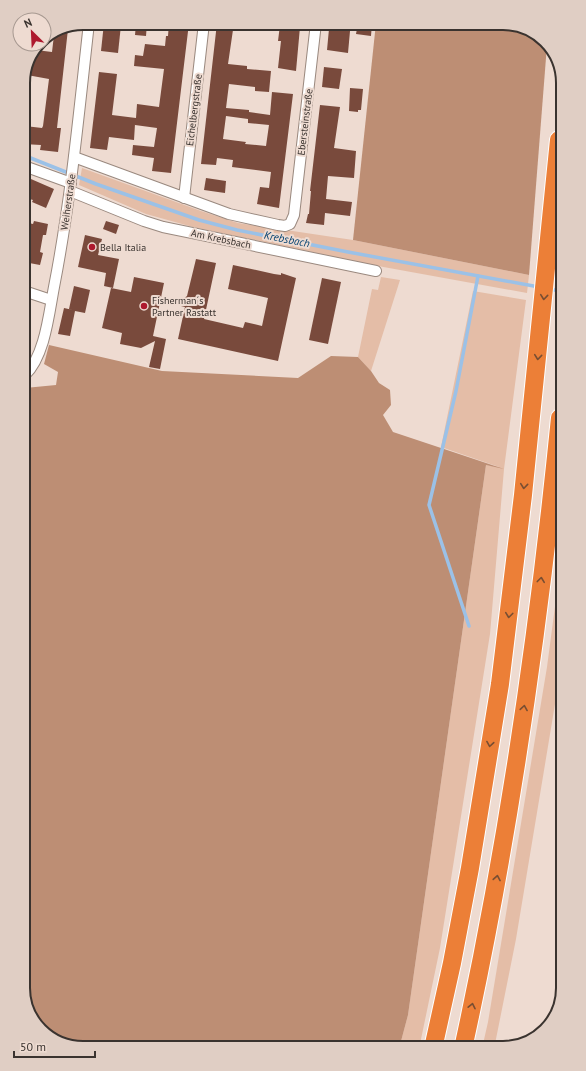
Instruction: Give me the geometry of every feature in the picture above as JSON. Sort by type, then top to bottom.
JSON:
[{"type":"highway","points":[[435,1041],[452,963],[500,684],[523,495],[556,171]]},
{"type":"highway","points":[[465,1041],[481,965],[498,872],[528,688],[556,452]]},
{"type":"street","name":"Weiherstraße","points":[[30,368],[39,353],[42,343],[72,181],[88,30]]},
{"type":"street","name":"Eichelbergstraße","points":[[184,198],[203,30]]},
{"type":"street","name":"Ebersteinstraße","points":[[184,198],[244,218],[285,226],[290,224],[293,220],[315,30]]},
{"type":"street","points":[[74,157],[184,198]]},
{"type":"street","name":"Am Krebsbach","points":[[30,168],[72,181],[144,221],[163,227],[376,271]]},
{"type":"street","points":[[30,293],[51,300]]},
{"type":"shaded area","points":[[375,30],[507,30],[524,34],[541,45],[546,53],[529,275],[353,240]]},
{"type":"shaded area","points":[[82,168],[238,223],[353,240],[529,275],[527,293],[378,266],[193,227],[146,214],[79,185]]},
{"type":"shaded area","points":[[381,277],[400,280],[371,371],[358,357],[372,289],[378,290]]},
{"type":"shaded area","points":[[473,291],[526,300],[504,469],[490,634],[440,948],[421,1041],[401,1041],[408,1015],[486,465],[499,467],[441,447]]},
{"type":"shaded area","points":[[49,345],[162,371],[298,378],[331,356],[358,357],[371,371],[379,383],[390,390],[391,405],[383,415],[393,432],[504,469],[486,465],[408,1015],[401,1041],[79,1041],[56,1034],[45,1026],[37,1015],[31,999],[30,988],[30,388],[56,385],[58,372],[44,364]]},
{"type":"shaded area","points":[[556,599],[556,698],[516,939],[496,1041],[484,1041],[488,1022],[547,667]]},
{"type":"building","points":[[103,30],[120,30],[118,53],[101,51]]},
{"type":"building","points":[[135,30],[146,30],[146,36],[135,35]]},
{"type":"building","points":[[168,30],[188,30],[171,173],[152,171],[154,158],[132,155],[133,145],[154,147],[157,128],[135,124],[134,140],[109,137],[107,150],[90,148],[99,72],[117,74],[112,115],[136,118],[137,104],[159,107],[164,69],[134,66],[135,55],[143,56],[145,44],[165,46],[166,36],[168,36]]},
{"type":"building","points":[[216,30],[233,30],[228,64],[247,66],[247,69],[271,71],[269,92],[255,91],[255,87],[229,84],[226,108],[249,110],[249,112],[270,115],[272,92],[293,94],[279,208],[257,204],[260,187],[269,188],[271,172],[232,167],[233,160],[217,158],[216,165],[201,164]],"holes":[[[226,116],[248,119],[248,123],[269,125],[266,146],[245,144],[246,142],[223,139]]]},
{"type":"building","points":[[279,30],[300,30],[296,71],[278,68],[281,41],[278,41]]},
{"type":"building","points":[[329,30],[350,31],[348,53],[327,50]]},
{"type":"building","points":[[357,30],[371,30],[371,36],[356,34]]},
{"type":"building","points":[[68,33],[57,128],[61,128],[58,152],[40,150],[41,145],[30,144],[30,127],[42,128],[43,126],[49,79],[31,76],[35,59],[40,52],[52,52],[54,39]]},
{"type":"building","points":[[324,67],[342,69],[339,89],[322,87]]},
{"type":"building","points":[[350,88],[363,89],[361,110],[358,110],[358,112],[349,111]]},
{"type":"building","points":[[320,105],[340,107],[334,148],[356,151],[354,178],[328,176],[326,199],[352,202],[350,216],[325,213],[324,225],[306,223],[309,214],[310,191]]},
{"type":"building","points":[[206,178],[226,181],[225,193],[204,190]]},
{"type":"building","points":[[30,179],[54,189],[46,208],[32,202],[33,200],[30,199]]},
{"type":"building","points":[[34,221],[48,224],[46,235],[43,235],[40,252],[43,253],[40,265],[30,263],[30,223],[33,224]]},
{"type":"building","points":[[106,221],[119,225],[116,234],[103,229]]},
{"type":"building","points":[[85,235],[102,239],[98,255],[119,259],[113,288],[104,286],[106,273],[78,267]]},
{"type":"building","points":[[196,259],[216,263],[204,319],[243,328],[245,322],[262,326],[268,298],[228,289],[233,265],[274,274],[281,275],[281,273],[296,278],[278,361],[178,339],[185,307],[181,306],[182,300],[187,296]]},
{"type":"building","points":[[134,277],[164,283],[153,336],[166,339],[160,369],[149,367],[155,341],[141,348],[120,344],[122,333],[102,328],[111,288],[131,292]]},
{"type":"building","points":[[322,278],[341,282],[328,344],[309,340]]},
{"type":"building","points":[[74,286],[90,290],[85,313],[75,311],[70,336],[58,334],[64,308],[73,310],[69,309]]},
{"type":"waterway","name":"Krebsbach","points":[[30,158],[96,184],[199,220],[237,230],[539,287]]},
{"type":"waterway","points":[[469,626],[429,505],[456,391],[478,276]]},
{"type":"waterway","name":"Krebsbach","points":[[549,289],[556,290]]},
{"type":"place","name":"Bella Italia","points":[[92,247]]},
{"type":"place","name":"Fisherman´s Partner Rastatt","points":[[144,306]]}]
